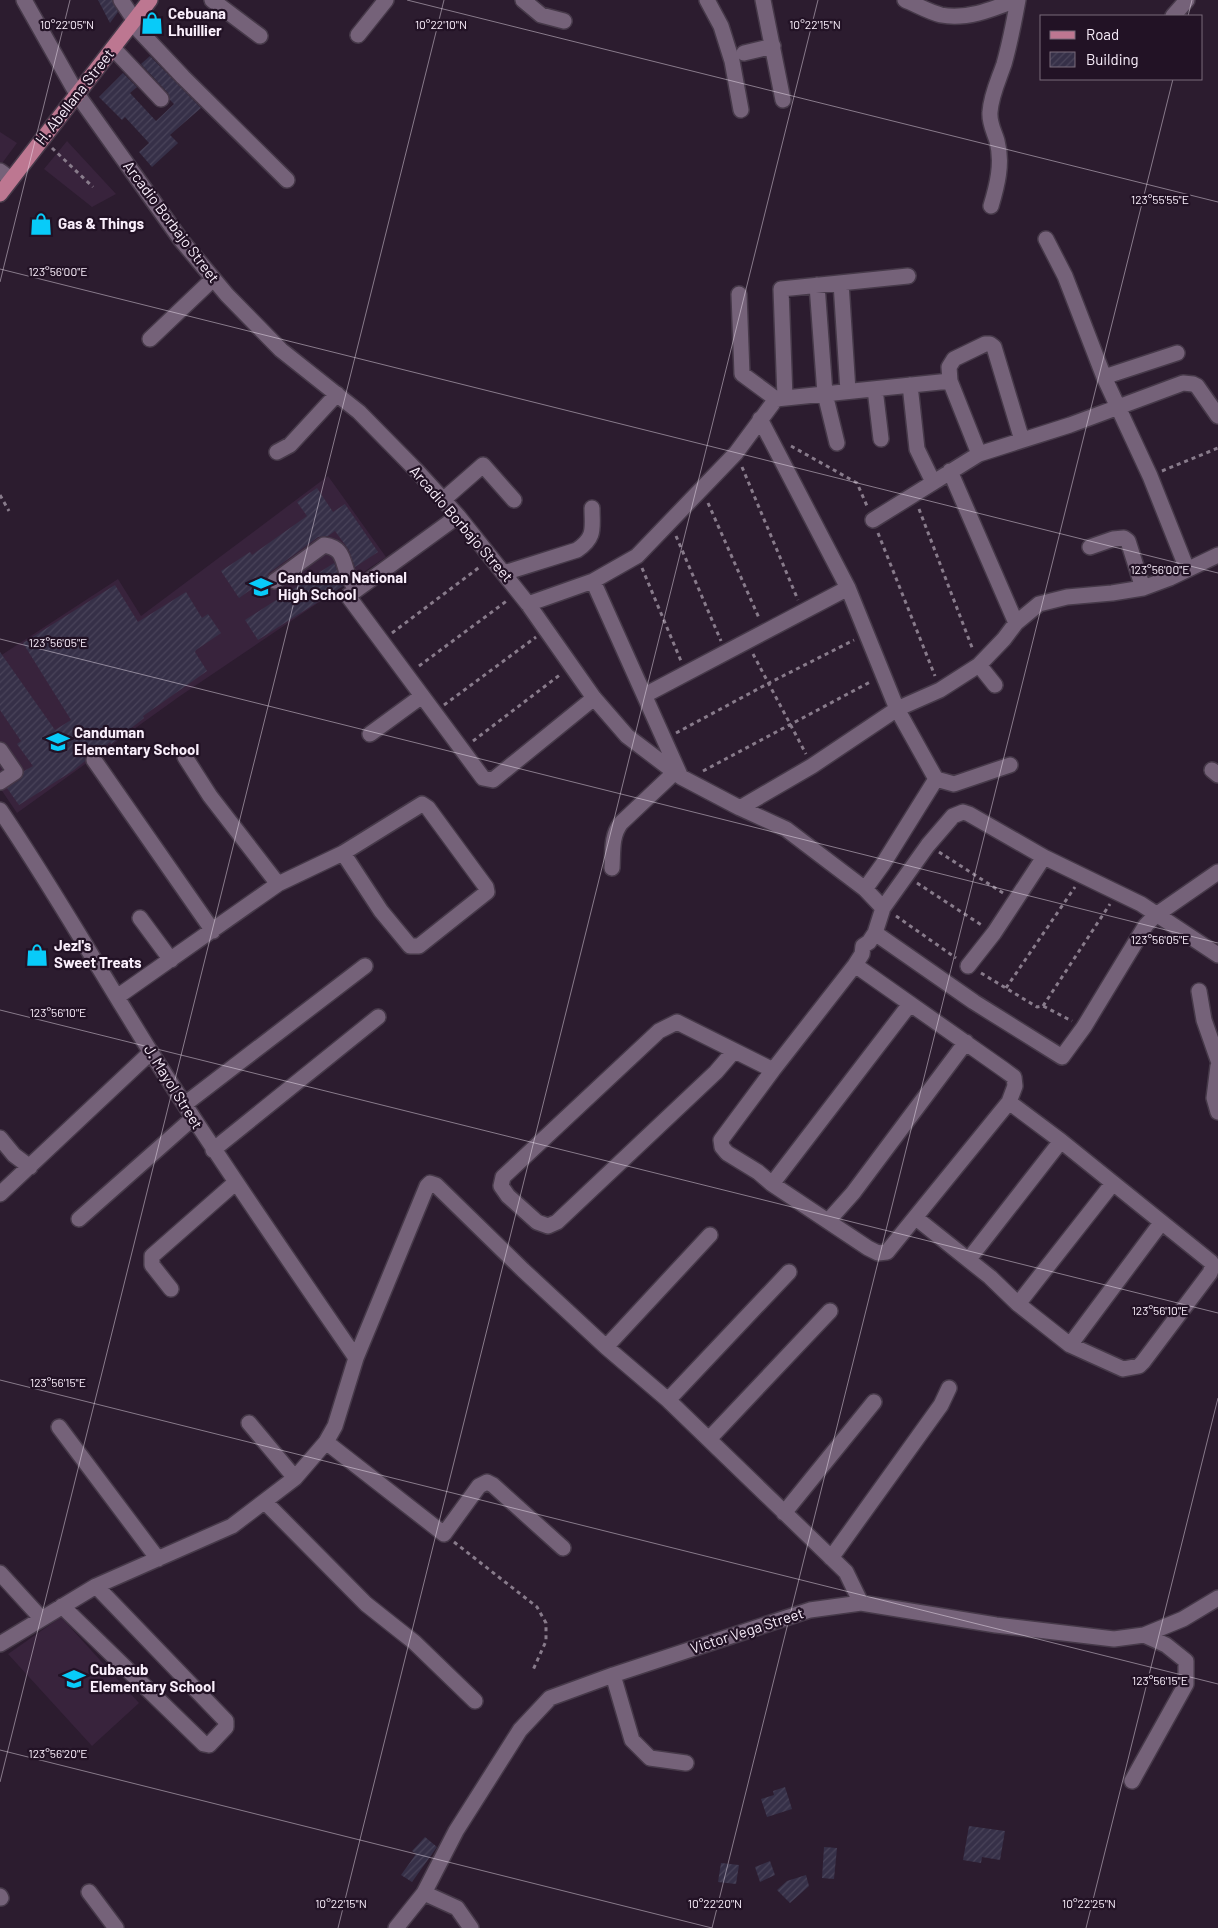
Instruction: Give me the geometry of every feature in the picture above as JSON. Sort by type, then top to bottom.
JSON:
[{"type":"main road","name":"H. Abellana Street","points":[[0,194],[6,175],[42,139],[150,0]]},
{"type":"street","name":"Arcadio Borbajo Street","points":[[24,0],[77,94],[181,240],[213,279],[281,350],[359,412],[458,516],[528,604],[594,698],[627,736],[681,776],[740,808],[786,829],[865,889],[883,908]]},
{"type":"street","points":[[121,0],[134,22],[183,77],[287,180]]},
{"type":"street","points":[[212,0],[260,36]]},
{"type":"street","points":[[358,35],[386,0]]},
{"type":"street","points":[[523,0],[541,16],[564,21]]},
{"type":"street","points":[[707,0],[721,26],[732,61],[741,110]]},
{"type":"street","points":[[763,0],[784,100]]},
{"type":"street","points":[[905,0],[941,15],[965,16],[992,10],[1017,0],[1013,31],[993,95],[990,112],[991,126],[997,142],[999,161],[997,183],[991,206]]},
{"type":"street","points":[[1174,15],[1187,0]]},
{"type":"street","points":[[744,53],[773,46]]},
{"type":"street","points":[[112,48],[161,98]]},
{"type":"street","points":[[1046,238],[1069,285],[1104,376],[1150,476],[1187,569]]},
{"type":"street","points":[[528,604],[593,582],[637,556],[736,453],[760,419],[780,398],[781,290],[908,276]]},
{"type":"street","points":[[150,339],[213,279]]},
{"type":"street","points":[[841,283],[848,391]]},
{"type":"street","points":[[817,286],[825,394],[837,443]]},
{"type":"street","points":[[738,294],[742,374],[780,398],[950,381]]},
{"type":"street","points":[[978,454],[950,381],[948,367],[954,359],[985,344],[994,346],[1022,440]]},
{"type":"street","points":[[1104,376],[1177,353]]},
{"type":"street","points":[[873,520],[978,454],[1119,407],[1183,383],[1193,384],[1203,394],[1218,416]]},
{"type":"street","points":[[910,385],[917,449],[933,482]]},
{"type":"street","points":[[875,389],[881,439]]},
{"type":"street","points":[[276,452],[290,445],[337,394]]},
{"type":"street","points":[[760,419],[848,588],[897,709],[936,779],[954,784],[1010,765]]},
{"type":"street","points":[[443,500],[483,465],[514,500]]},
{"type":"street","points":[[950,471],[1016,622]]},
{"type":"street","points":[[504,573],[577,550],[586,543],[592,534],[592,508]]},
{"type":"street","points":[[458,516],[348,596],[435,711],[462,750],[483,778],[493,780],[594,698]]},
{"type":"street","points":[[1090,547],[1120,537],[1128,541],[1143,588]]},
{"type":"street","points":[[275,581],[324,545],[332,546],[342,556],[348,576],[356,590]]},
{"type":"street","points":[[740,808],[812,766],[897,709],[940,690],[979,665],[1004,640],[1016,622],[1039,604],[1067,597],[1143,588],[1218,555]]},
{"type":"street","points":[[593,582],[681,776],[621,823],[616,831],[613,842],[612,868]]},
{"type":"street","points":[[645,695],[848,588]]},
{"type":"street","points":[[979,665],[995,685]]},
{"type":"street","points":[[370,734],[422,696]]},
{"type":"street","points":[[0,750],[15,772],[0,782]]},
{"type":"street","points":[[185,757],[210,796],[278,884]]},
{"type":"street","points":[[94,760],[213,931]]},
{"type":"street","points":[[865,889],[883,864],[936,779]]},
{"type":"street","points":[[117,998],[278,884],[343,853],[422,804],[428,808],[486,887],[487,892],[419,946],[410,946],[381,911],[343,853]]},
{"type":"street","name":"J. Mayol Street","points":[[0,810],[33,858],[117,998],[213,1150],[356,1358]]},
{"type":"street","points":[[865,949],[910,1004],[1014,1077],[1015,1086],[1009,1102],[916,1218],[887,1252],[878,1253],[727,1153],[722,1147],[721,1140],[865,949],[883,908],[928,845],[954,816],[962,812],[1044,857],[1141,904],[1218,955]]},
{"type":"street","points":[[968,966],[994,933],[1044,857]]},
{"type":"street","points":[[865,949],[974,1002],[1062,1057],[1084,1027],[1146,925],[1156,915],[1218,872]]},
{"type":"street","points":[[140,918],[171,960]]},
{"type":"street","points":[[185,1104],[365,966]]},
{"type":"street","points":[[1199,991],[1204,1020],[1218,1060]]},
{"type":"street","points":[[772,1184],[910,1004]]},
{"type":"street","points":[[213,1150],[378,1017]]},
{"type":"street","points":[[734,1052],[710,1078],[557,1222],[548,1226],[537,1222],[508,1196],[502,1186],[503,1177],[659,1031],[677,1022],[773,1070]]},
{"type":"street","points":[[828,1221],[853,1193],[966,1042]]},
{"type":"street","points":[[0,1194],[151,1052]]},
{"type":"street","points":[[1218,1066],[1214,1098],[1218,1112]]},
{"type":"street","points":[[916,1218],[969,1259],[1018,1304],[1070,1345],[1123,1369],[1139,1366],[1210,1273],[1211,1262],[1062,1141],[1009,1102]]},
{"type":"street","points":[[79,1219],[193,1118]]},
{"type":"street","points":[[0,1138],[14,1155],[30,1167]]},
{"type":"street","points":[[969,1259],[1062,1141]]},
{"type":"street","points":[[171,1289],[152,1265],[152,1256],[235,1183]]},
{"type":"street","points":[[1018,1304],[1113,1183]]},
{"type":"street","points":[[0,1644],[96,1586],[232,1526],[295,1478],[326,1442],[341,1413],[356,1358],[427,1186],[430,1184],[436,1185],[523,1270],[606,1347],[668,1400],[846,1572],[861,1603]]},
{"type":"street","points":[[1070,1345],[1161,1222]]},
{"type":"street","points":[[606,1347],[710,1235]]},
{"type":"street","points":[[668,1400],[789,1272]]},
{"type":"street","points":[[709,1439],[830,1311]]},
{"type":"street","points":[[831,1558],[942,1405],[949,1388]]},
{"type":"street","points":[[784,1513],[874,1402]]},
{"type":"street","points":[[249,1423],[295,1478]]},
{"type":"street","points":[[59,1427],[158,1559]]},
{"type":"street","points":[[326,1442],[444,1534],[479,1486],[487,1482],[493,1485],[563,1548]]},
{"type":"street","points":[[265,1502],[366,1604],[414,1642],[475,1701]]},
{"type":"street","points":[[0,1573],[41,1618]]},
{"type":"street","points":[[62,1606],[204,1744],[209,1745],[226,1727],[226,1721],[96,1586]]},
{"type":"street","name":"Victor Vega Street","points":[[396,1928],[424,1893],[456,1831],[520,1730],[550,1698],[613,1675],[810,1610],[861,1603],[996,1625],[1114,1639],[1144,1635],[1183,1619],[1218,1598]]},
{"type":"street","points":[[1132,1781],[1186,1684],[1186,1661],[1166,1645],[1144,1635]]},
{"type":"street","points":[[613,1675],[632,1740],[650,1758],[686,1762]]},
{"type":"street","points":[[89,1892],[116,1928]]},
{"type":"street","points":[[424,1893],[457,1908],[471,1928]]},
{"type":"path","points":[[42,139],[93,187]]},
{"type":"path","points":[[771,440],[790,445],[857,483],[940,690]]},
{"type":"path","points":[[1150,476],[1218,448]]},
{"type":"path","points":[[736,453],[803,612]]},
{"type":"path","points":[[702,488],[765,632]]},
{"type":"path","points":[[0,494],[10,511]]},
{"type":"path","points":[[914,494],[979,665]]},
{"type":"path","points":[[670,522],[726,653]]},
{"type":"path","points":[[637,556],[686,673]]},
{"type":"path","points":[[382,640],[492,558]]},
{"type":"path","points":[[408,675],[519,592]]},
{"type":"path","points":[[435,711],[546,629]]},
{"type":"path","points":[[664,739],[866,634]]},
{"type":"path","points":[[746,642],[812,766]]},
{"type":"path","points":[[462,750],[571,666]]},
{"type":"path","points":[[681,776],[791,725],[883,675]]},
{"type":"path","points":[[928,845],[1014,900]]},
{"type":"path","points":[[906,876],[994,933]]},
{"type":"path","points":[[1006,988],[1082,876]]},
{"type":"path","points":[[1043,1006],[1117,893]]},
{"type":"path","points":[[444,1534],[537,1607],[546,1623],[546,1641],[533,1670]]},
{"type":"shaded area","points":[[0,132],[17,143],[0,166]]},
{"type":"shaded area","points":[[67,141],[116,194],[92,207],[44,169]]},
{"type":"shaded area","points":[[328,476],[386,557],[180,696],[17,813],[0,788],[0,656],[118,579],[141,616]]},
{"type":"shaded area","name":"Cubacub Elementary School","points":[[61,1617],[139,1703],[92,1746],[8,1654]]},
{"type":"building","points":[[98,0],[112,0],[118,12],[110,23]]},
{"type":"building","points":[[150,56],[201,108],[170,135],[178,143],[152,167],[139,152],[149,143],[125,117],[122,120],[99,97],[123,73],[137,87],[130,93],[156,121],[174,104],[170,100],[168,93],[141,64]]},
{"type":"building","points":[[317,488],[333,512],[345,504],[378,552],[355,567],[349,550],[335,531],[328,536],[318,537],[239,598],[221,571],[250,552],[252,555],[307,516],[297,502]]},
{"type":"building","points":[[334,563],[343,586],[258,640],[245,620]]},
{"type":"building","name":"Canduman Elementary School","points":[[115,585],[138,622],[186,592],[202,618],[208,614],[221,633],[195,652],[207,671],[143,716],[144,718],[111,744],[110,742],[98,751],[89,752],[85,761],[74,770],[19,805],[7,788],[21,779],[24,771],[33,766],[17,744],[21,741],[0,710],[0,652],[55,730],[71,720],[23,643]]},
{"type":"building","points":[[785,1787],[792,1809],[767,1817],[761,1799],[774,1795],[773,1791]]},
{"type":"building","points":[[969,1826],[1005,1831],[1000,1860],[982,1857],[981,1863],[963,1860]]},
{"type":"building","points":[[425,1837],[437,1847],[412,1882],[401,1875],[416,1854],[412,1851]]},
{"type":"building","points":[[824,1847],[837,1848],[834,1879],[822,1878]]},
{"type":"building","points":[[770,1861],[775,1875],[760,1882],[755,1867]]},
{"type":"building","points":[[721,1863],[739,1865],[736,1884],[718,1882]]},
{"type":"building","points":[[806,1875],[809,1886],[790,1903],[777,1890],[787,1881]]},
{"type":"place","name":"Cebuana Lhuillier","points":[[152,23]]},
{"type":"place","name":"Gas & Things","points":[[41,224]]},
{"type":"place","name":"Canduman National High School","points":[[261,587]]},
{"type":"place","name":"Canduman Elementary School","points":[[58,742]]},
{"type":"place","name":"Jezl's Sweet Treats","points":[[37,955]]},
{"type":"place","name":"Cubacub Elementary School","points":[[74,1679]]}]
